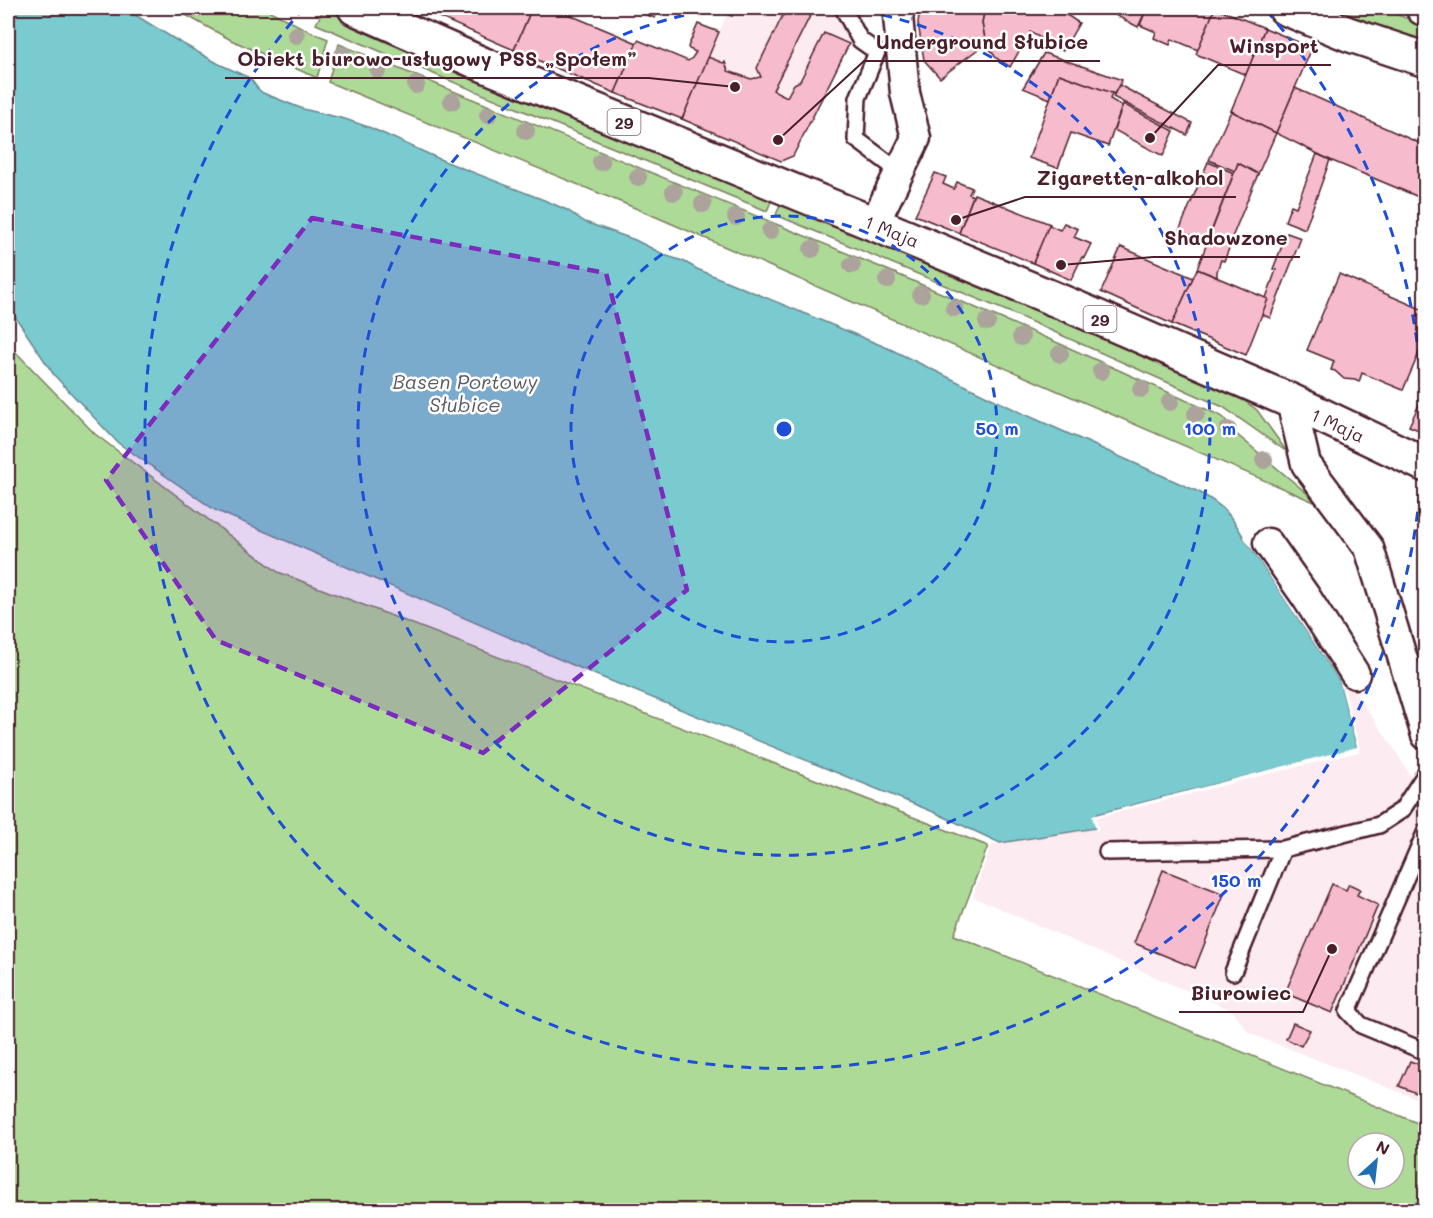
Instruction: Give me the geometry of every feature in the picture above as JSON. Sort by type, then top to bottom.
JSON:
[{"type":"main road","name":"1 Maja","points":[[355,8],[482,64],[1076,308],[1291,401],[1425,465]]},
{"type":"main road","points":[[1285,8],[1348,34],[1425,60]]},
{"type":"street","points":[[874,224],[916,138],[905,93],[898,16],[901,8]]},
{"type":"street","points":[[1291,401],[1306,464],[1369,548],[1425,735]]},
{"type":"street","points":[[1268,543],[1311,593],[1355,674]]},
{"type":"lane","points":[[843,8],[860,40],[877,52],[858,99],[856,139],[900,172]]},
{"type":"lane","points":[[1107,852],[1283,849],[1379,825],[1402,810],[1425,773]]},
{"type":"lane","points":[[1425,831],[1348,1011],[1361,1025],[1425,1052]]},
{"type":"lane","points":[[1233,972],[1283,849]]},
{"type":"highlighted area","points":[[312,218],[606,273],[687,590],[483,753],[216,640],[106,480]]},
{"type":"shaded area","points":[[735,8],[866,8],[793,156],[781,161],[682,119],[727,14],[732,16]]},
{"type":"shaded area","points":[[1343,676],[1392,745],[1425,800],[1425,1102],[1249,1033],[1233,1011],[973,897],[991,846],[1097,816],[1359,752],[1339,680]]},
{"type":"green space","points":[[173,8],[264,8],[328,39],[317,78],[231,40]]},
{"type":"green space","points":[[324,8],[364,28],[772,199],[767,211],[316,24]]},
{"type":"green space","points":[[1326,8],[1379,8],[1425,25],[1425,47]]},
{"type":"green space","points":[[339,44],[885,269],[1221,416],[1235,433],[1321,505],[640,210],[328,82]]},
{"type":"green space","points":[[781,202],[1014,299],[1243,400],[1257,410],[1287,452],[1223,407],[1009,312],[776,215]]},
{"type":"green space","points":[[8,344],[95,434],[278,572],[988,846],[954,935],[1425,1126],[1425,1210],[8,1210]]},
{"type":"water","name":"Basen Portowy Słubice","points":[[8,8],[124,8],[219,64],[250,78],[263,93],[303,109],[371,128],[444,161],[544,200],[567,210],[585,222],[635,240],[697,269],[890,349],[1022,413],[1199,492],[1230,516],[1339,680],[1357,748],[1093,815],[1096,828],[1000,843],[936,813],[596,675],[215,510],[118,443],[54,375],[8,306]]},
{"type":"pier","points":[[1246,536],[1342,678],[1360,749],[1096,818],[1099,828],[1096,831],[1092,816],[1357,747],[1339,680],[1244,538]]},
{"type":"building","points":[[440,8],[532,8],[514,50],[436,16]]},
{"type":"building","points":[[532,8],[553,8],[637,43],[615,93],[514,50]]},
{"type":"building","points":[[641,8],[659,8],[655,18],[639,12]]},
{"type":"building","points":[[659,8],[681,8],[678,15]]},
{"type":"building","points":[[711,8],[735,8],[732,16]]},
{"type":"building","points":[[789,8],[814,8],[773,90],[787,97],[794,84],[800,81],[824,33],[849,44],[793,156],[781,161],[682,119],[708,57],[725,62],[728,71],[751,79],[761,77],[757,68],[782,17]]},
{"type":"building","points":[[920,8],[985,8],[982,23],[986,43],[940,78],[924,60],[918,23]]},
{"type":"building","points":[[985,8],[1060,8],[1059,10],[1079,23],[1063,51],[1030,32],[1010,67],[996,58],[986,43],[982,23]]},
{"type":"building","points":[[1102,8],[1147,8],[1138,27]]},
{"type":"building","points":[[1147,8],[1215,8],[1198,50],[1172,39],[1170,45],[1154,38],[1156,32],[1140,25]]},
{"type":"building","points":[[1215,8],[1265,28],[1246,75],[1196,54]]},
{"type":"building","points":[[698,24],[719,32],[682,119],[615,93],[638,40],[688,61],[696,52],[688,47]]},
{"type":"building","points":[[1265,28],[1312,48],[1276,133],[1231,111]]},
{"type":"building","points":[[1044,53],[1122,80],[1114,94],[1059,74],[1050,99],[1023,88]]},
{"type":"building","points":[[1059,74],[1112,93],[1110,99],[1122,106],[1108,146],[1071,133],[1058,168],[1029,158]]},
{"type":"building","points":[[1119,85],[1192,123],[1187,135],[1113,97]]},
{"type":"building","points":[[1295,88],[1426,146],[1426,200],[1330,160],[1276,133]]},
{"type":"building","points":[[1123,104],[1174,131],[1163,156],[1114,130]]},
{"type":"building","points":[[1231,111],[1276,133],[1258,174],[1238,163],[1235,171],[1209,160]]},
{"type":"building","points":[[1317,154],[1330,160],[1305,229],[1285,221],[1291,205],[1296,207]]},
{"type":"building","points":[[1208,162],[1234,173],[1207,242],[1179,231]]},
{"type":"building","points":[[1238,163],[1258,174],[1224,261],[1221,260],[1217,277],[1197,269]]},
{"type":"building","points":[[935,173],[946,177],[943,184],[954,189],[957,182],[972,188],[969,194],[973,196],[959,233],[915,215]]},
{"type":"building","points":[[974,194],[1050,224],[1033,263],[959,233]]},
{"type":"building","points":[[1064,223],[1078,229],[1074,237],[1091,244],[1071,280],[1033,263],[1049,225],[1060,230]]},
{"type":"building","points":[[1287,233],[1301,238],[1270,318],[1261,314],[1276,270],[1273,269]]},
{"type":"building","points":[[1121,247],[1193,278],[1172,324],[1101,292]]},
{"type":"building","points":[[1197,269],[1268,299],[1246,355],[1172,324]]},
{"type":"building","points":[[1339,274],[1426,311],[1426,337],[1403,390],[1362,373],[1359,382],[1344,379],[1331,370],[1334,361],[1307,350]]},
{"type":"building","points":[[1422,398],[1426,398],[1426,433],[1409,426]]},
{"type":"building","points":[[1163,870],[1224,894],[1195,968],[1134,943]]},
{"type":"building","points":[[1332,884],[1346,890],[1349,884],[1360,889],[1357,895],[1378,905],[1332,1013],[1285,993]]},
{"type":"building","points":[[1293,1023],[1310,1030],[1301,1046],[1286,1039]]},
{"type":"building","points":[[1410,1061],[1426,1067],[1426,1097],[1399,1086]]},
{"type":"place","name":"Obiekt biurowo-usługowy PSS „Społem”","points":[[735,87]]},
{"type":"place","name":"Winsport","points":[[1150,138]]},
{"type":"place","name":"Underground Słubice","points":[[778,140]]},
{"type":"place","name":"Zigaretten-alkohol","points":[[956,220]]},
{"type":"place","name":"Shadowzone","points":[[1061,265]]},
{"type":"place","name":"Biurowiec","points":[[1332,949]]}]
